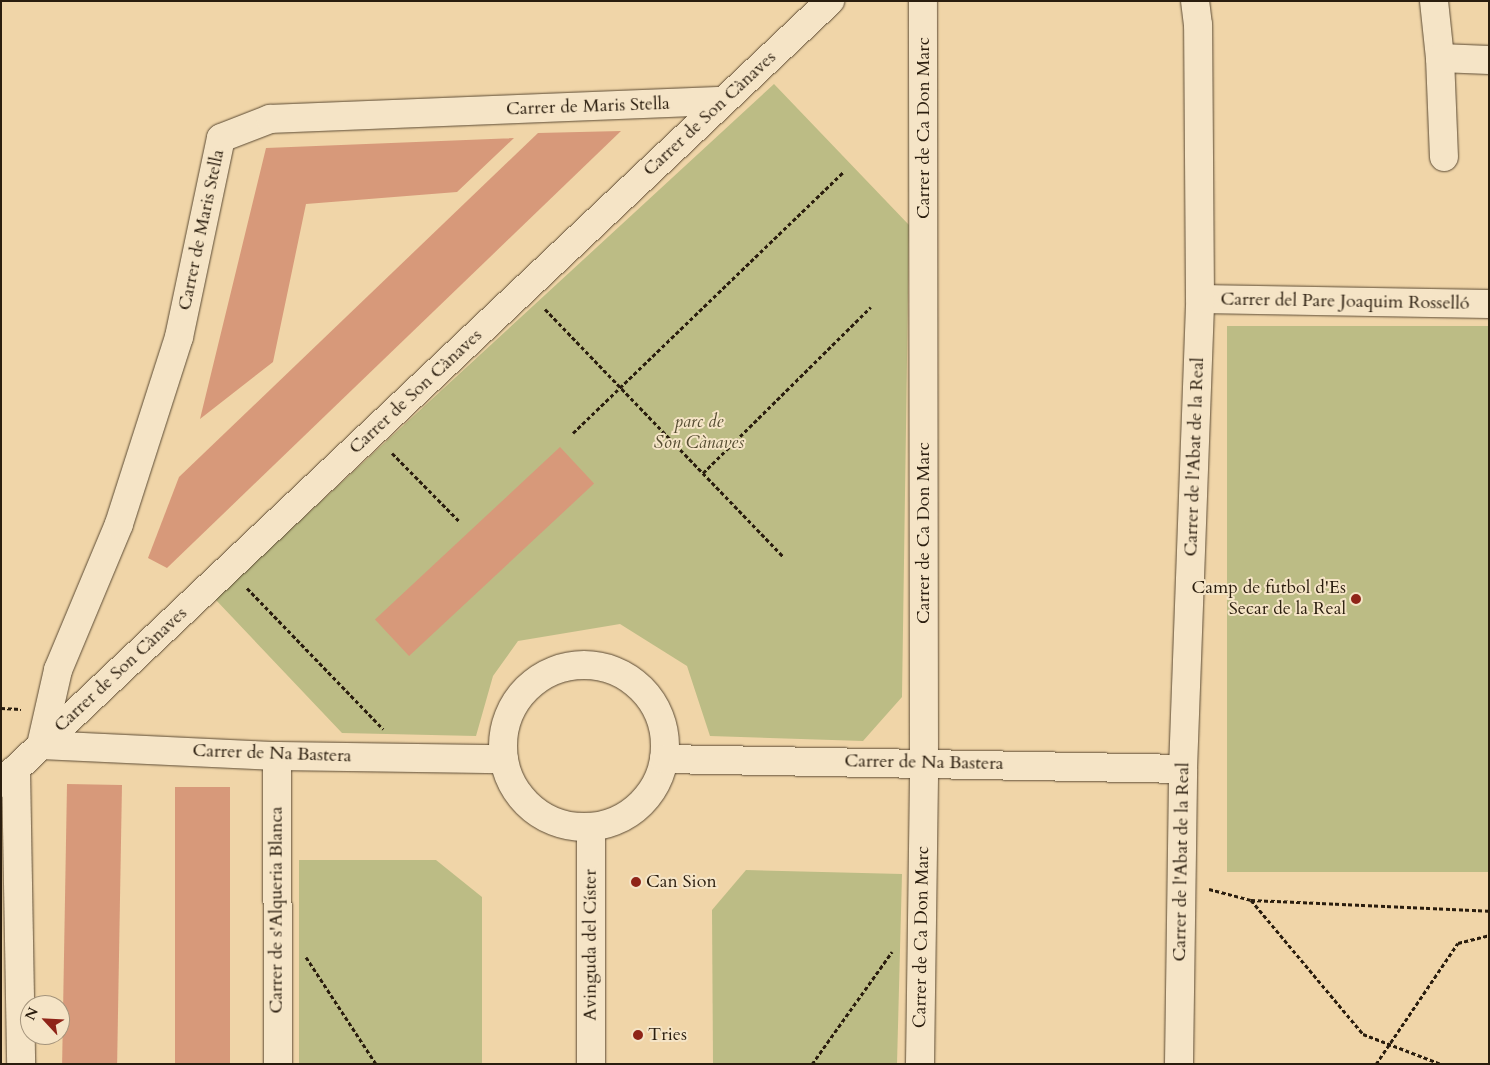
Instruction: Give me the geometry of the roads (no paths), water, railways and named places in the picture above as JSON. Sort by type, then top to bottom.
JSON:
[{"type":"street","name":"Carrer de Son Cànaves","points":[[9,776],[830,1]]},
{"type":"street","name":"Carrer de Ca Don Marc","points":[[920,1064],[924,763],[923,1]]},
{"type":"street","name":"Carrer de l'Abat de la Real","points":[[1179,1064],[1183,769],[1200,299],[1198,25],[1195,1]]},
{"type":"street","points":[[1434,1],[1440,58],[1444,157]]},
{"type":"street","points":[[1440,58],[1489,60]]},
{"type":"street","name":"Carrer de Maris Stella","points":[[41,745],[58,670],[119,524],[179,337],[220,138],[270,119],[724,101]]},
{"type":"street","name":"Carrer del Pare Joaquim Rosselló","points":[[1200,299],[1489,304]]},
{"type":"street","points":[[584,664],[612,668],[636,682],[648,697],[664,730],[664,759],[656,784],[639,805],[617,820],[591,827],[567,825],[544,817],[525,802],[511,782],[504,759],[504,731],[514,704],[531,683],[556,669],[584,664]]},
{"type":"street","name":"Carrer de Na Bastera","points":[[41,745],[276,756],[504,759]]},
{"type":"street","name":"Carrer de s'Alqueria Blanca","points":[[276,756],[278,1064]]},
{"type":"street","name":"Carrer de Na Bastera","points":[[664,759],[1183,769]]},
{"type":"street","points":[[9,776],[22,1064]]},
{"type":"street","name":"Avinguda del Císter","points":[[591,827],[591,1064]]},
{"type":"place","name":"Camp de futbol d'Es Secar de la Real","points":[[1356,599]]},
{"type":"place","name":"Can Sion","points":[[636,882]]},
{"type":"place","name":"Tries","points":[[638,1035]]},
{"type":"park label","name":"parc de Son Cànaves","points":[[699,433]]}]
